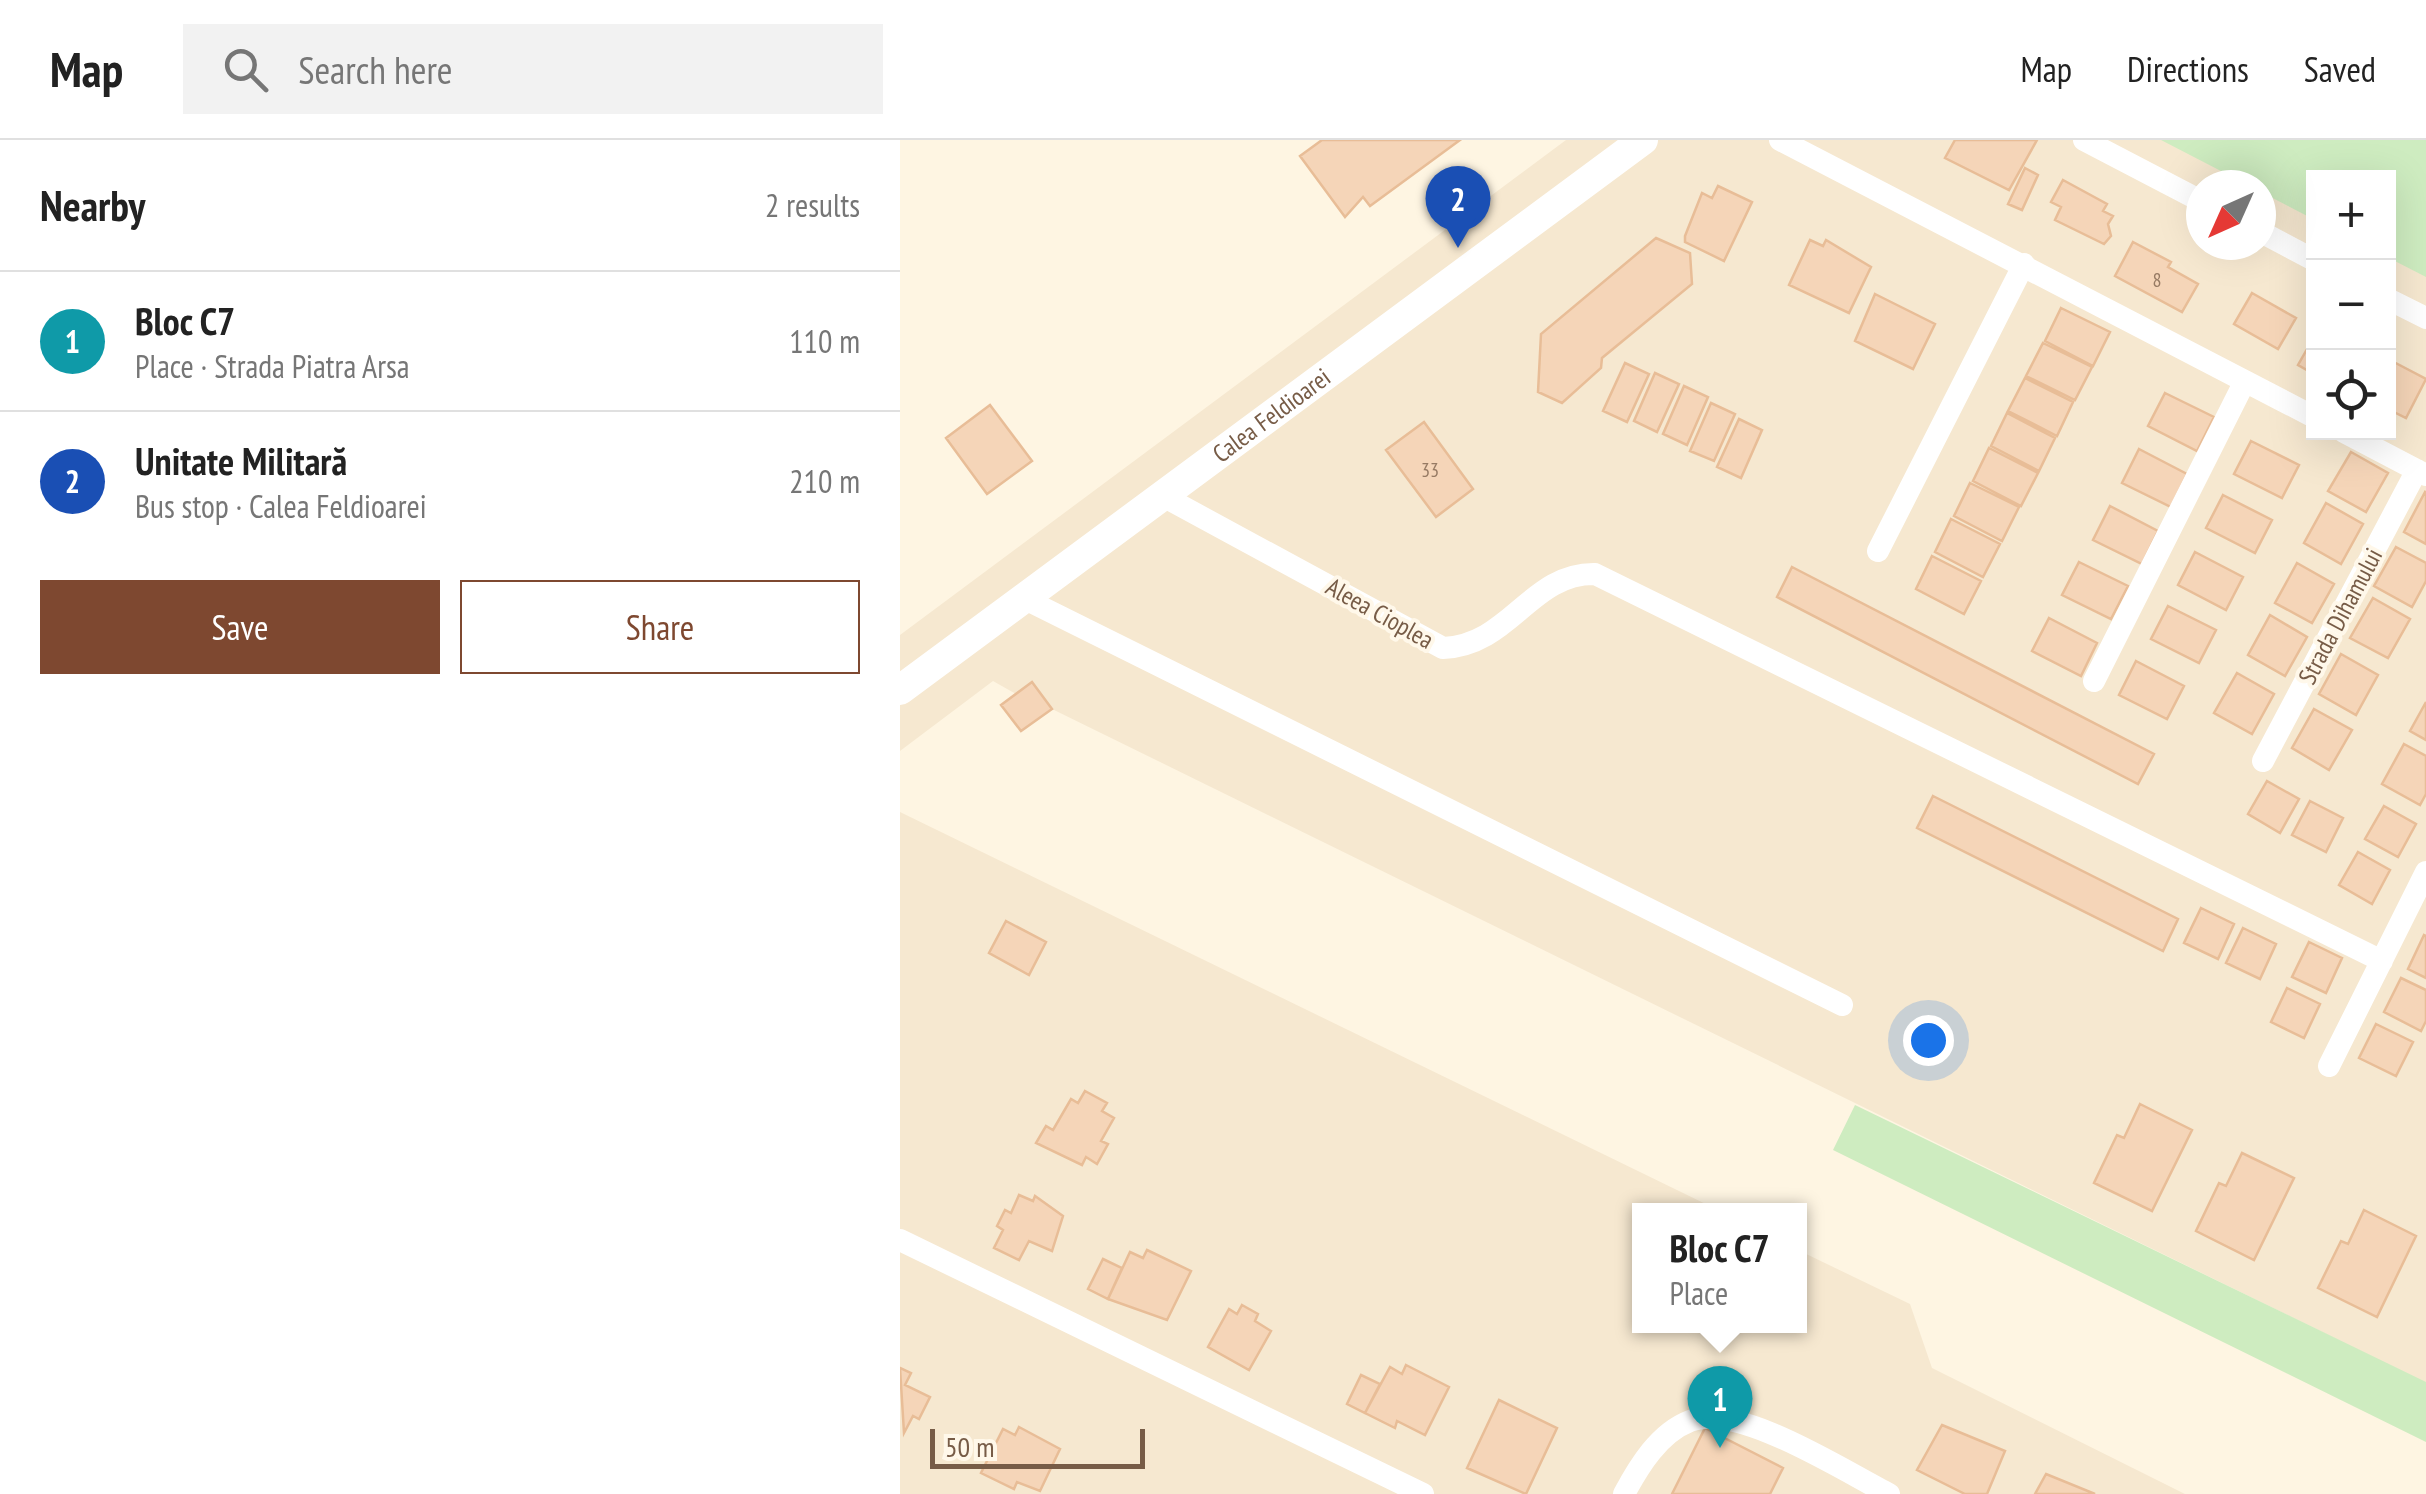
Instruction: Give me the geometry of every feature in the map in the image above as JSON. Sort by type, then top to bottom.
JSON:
[{"type":"main road","name":"Calea Feldioarei","points":[[900,690],[1642,140]]},
{"type":"street","points":[[1780,140],[2306,412]]},
{"type":"street","points":[[2084,140],[2186,193]]},
{"type":"street","points":[[2276,240],[2306,256]]},
{"type":"street","points":[[1878,551],[2024,264]]},
{"type":"street","points":[[2396,303],[2426,318]]},
{"type":"street","points":[[2094,681],[2246,381]]},
{"type":"street","name":"Strada Dihamului","points":[[2263,761],[2421,472],[2359,440]]},
{"type":"street","name":"Aleea Cioplea","points":[[1161,495],[1443,648],[1466,647],[1486,639],[1558,578],[1595,574],[2382,961]]},
{"type":"street","points":[[1024,598],[1842,1005]]},
{"type":"street","points":[[2329,1066],[2426,872]]},
{"type":"street","points":[[900,1240],[1422,1494]]},
{"type":"street","points":[[1624,1494],[1650,1452],[1669,1433],[1693,1419],[1733,1418],[1890,1494]]},
{"type":"shaded area","points":[[1566,140],[2426,140],[2426,1383],[1052,709],[1032,682],[1016,694],[993,681],[900,751],[900,635]]},
{"type":"shaded area","points":[[900,812],[1704,1203],[1632,1203],[1632,1333],[1807,1333],[1807,1254],[1910,1304],[1932,1368],[2185,1494],[900,1494]]},
{"type":"green space","points":[[2161,140],[2426,140],[2426,277],[2396,262],[2396,170],[2306,170],[2306,215],[2276,200],[2276,170],[2219,170]]},
{"type":"green space","points":[[1855,1105],[2426,1382],[2426,1442],[1833,1150]]},
{"type":"building","points":[[1322,140],[1460,140],[1370,206],[1363,197],[1345,217],[1300,156]]},
{"type":"building","points":[[1955,140],[2037,140],[2009,190],[1945,158]]},
{"type":"building","points":[[2025,168],[2038,175],[2022,210],[2008,204]]},
{"type":"building","points":[[2063,180],[2107,204],[2103,211],[2113,216],[2108,224],[2111,236],[2104,244],[2055,220],[2061,207],[2051,202]]},
{"type":"building","points":[[1718,186],[1752,202],[1724,261],[1685,242],[1702,193],[1712,198]]},
{"type":"building","points":[[1656,238],[1690,253],[1692,284],[1602,358],[1601,368],[1562,403],[1538,392],[1541,334]]},
{"type":"building","points":[[1810,240],[1823,246],[1826,240],[1871,267],[1849,313],[1789,285]]},
{"type":"building","points":[[2133,242],[2171,262],[2168,267],[2198,284],[2182,312],[2115,276]]},
{"type":"building","points":[[2252,293],[2296,318],[2278,349],[2234,324]]},
{"type":"building","points":[[1875,294],[1935,324],[1913,369],[1855,341]]},
{"type":"building","points":[[2061,308],[2110,332],[2093,366],[2045,341]]},
{"type":"building","points":[[2043,343],[2092,367],[2075,400],[2026,376]]},
{"type":"building","points":[[2306,351],[2306,370],[2298,365]]},
{"type":"building","points":[[1625,363],[1649,374],[1627,422],[1603,411]]},
{"type":"building","points":[[2396,363],[2426,379],[2406,418],[2396,413]]},
{"type":"building","points":[[1655,373],[1679,384],[1657,432],[1634,421]]},
{"type":"building","points":[[2025,378],[2073,402],[2057,436],[2008,411]]},
{"type":"building","points":[[1684,386],[1708,397],[1687,445],[1663,434]]},
{"type":"building","points":[[2165,393],[2214,417],[2197,451],[2148,426]]},
{"type":"building","points":[[1711,403],[1735,414],[1714,461],[1690,451]]},
{"type":"building","points":[[990,405],[1032,461],[987,494],[946,438]]},
{"type":"building","points":[[2007,413],[2055,438],[2039,471],[1991,446]]},
{"type":"building","points":[[1739,419],[1762,430],[1741,478],[1717,467]]},
{"type":"building","points":[[1424,422],[1473,489],[1436,517],[1386,450]]},
{"type":"building","points":[[2251,441],[2299,465],[2282,498],[2234,474]]},
{"type":"building","points":[[1989,448],[2038,473],[2021,506],[1973,481]]},
{"type":"building","points":[[2139,449],[2187,474],[2171,507],[2122,483]]},
{"type":"building","points":[[2351,452],[2388,473],[2366,512],[2328,491]]},
{"type":"building","points":[[1970,483],[2019,507],[2002,541],[1954,516]]},
{"type":"building","points":[[2426,493],[2426,544],[2404,532]]},
{"type":"building","points":[[2223,495],[2272,520],[2255,553],[2206,528]]},
{"type":"building","points":[[2326,503],[2363,524],[2341,564],[2304,543]]},
{"type":"building","points":[[2110,506],[2158,531],[2142,564],[2093,540]]},
{"type":"building","points":[[1951,519],[2000,544],[1983,577],[1935,552]]},
{"type":"building","points":[[2396,547],[2426,563],[2426,581],[2412,607],[2374,586]]},
{"type":"building","points":[[2195,552],[2243,577],[2226,610],[2178,585]]},
{"type":"building","points":[[1932,556],[1981,581],[1964,614],[1916,589]]},
{"type":"building","points":[[2079,562],[2128,586],[2111,619],[2062,595]]},
{"type":"building","points":[[2297,563],[2334,584],[2312,623],[2275,603]]},
{"type":"building","points":[[1792,567],[2154,754],[2138,784],[1777,597]]},
{"type":"building","points":[[2373,598],[2410,619],[2388,658],[2350,638]]},
{"type":"building","points":[[2168,606],[2216,630],[2199,663],[2151,639]]},
{"type":"building","points":[[2270,615],[2307,637],[2285,676],[2248,655]]},
{"type":"building","points":[[2049,618],[2097,643],[2081,676],[2032,651]]},
{"type":"building","points":[[2341,654],[2378,675],[2356,715],[2319,694]]},
{"type":"building","points":[[2136,661],[2184,686],[2167,719],[2119,695]]},
{"type":"building","points":[[2237,673],[2274,694],[2252,734],[2214,713]]},
{"type":"building","points":[[1032,682],[1052,709],[1021,731],[1001,705]]},
{"type":"building","points":[[2426,702],[2426,740],[2410,731]]},
{"type":"building","points":[[2314,709],[2352,730],[2329,770],[2292,748]]},
{"type":"building","points":[[2404,744],[2426,756],[2426,794],[2420,805],[2382,784]]},
{"type":"building","points":[[2267,781],[2299,799],[2280,833],[2248,814]]},
{"type":"building","points":[[1933,796],[2178,919],[2163,951],[1917,828]]},
{"type":"building","points":[[2310,801],[2343,818],[2326,852],[2292,835]]},
{"type":"building","points":[[2384,806],[2416,824],[2398,857],[2365,839]]},
{"type":"building","points":[[2358,852],[2390,870],[2372,904],[2339,885]]},
{"type":"building","points":[[2201,908],[2234,924],[2218,959],[2184,943]]},
{"type":"building","points":[[1006,921],[1046,942],[1029,975],[989,953]]},
{"type":"building","points":[[2243,928],[2276,944],[2260,979],[2226,963]]},
{"type":"building","points":[[2426,936],[2426,978],[2408,969]]},
{"type":"building","points":[[2309,942],[2342,958],[2326,993],[2292,977]]},
{"type":"building","points":[[2401,978],[2426,990],[2426,1021],[2421,1031],[2384,1012]]},
{"type":"building","points":[[2287,988],[2320,1004],[2304,1038],[2271,1022]]},
{"type":"building","points":[[2376,1024],[2413,1042],[2396,1076],[2359,1058]]},
{"type":"building","points":[[1085,1091],[1107,1103],[1102,1111],[1114,1118],[1101,1141],[1108,1144],[1097,1164],[1086,1157],[1082,1165],[1036,1143],[1046,1126],[1053,1130],[1071,1099],[1078,1103]]},
{"type":"building","points":[[2140,1104],[2192,1130],[2152,1211],[2094,1183],[2117,1135],[2124,1138]]},
{"type":"building","points":[[2242,1153],[2294,1178],[2254,1260],[2196,1231],[2219,1183],[2226,1186]]},
{"type":"building","points":[[1019,1195],[1033,1201],[1035,1196],[1063,1216],[1052,1251],[1029,1241],[1019,1260],[994,1248],[1003,1230],[997,1226],[1005,1210],[1011,1213]]},
{"type":"building","points":[[2364,1210],[2416,1236],[2377,1317],[2318,1288],[2341,1241],[2348,1244]]},
{"type":"building","points":[[1147,1250],[1191,1271],[1167,1320],[1108,1299],[1130,1252],[1143,1258]]},
{"type":"building","points":[[1103,1259],[1122,1268],[1108,1299],[1088,1289]]},
{"type":"building","points":[[1242,1305],[1258,1314],[1255,1321],[1271,1331],[1249,1370],[1208,1347],[1229,1309],[1237,1314]]},
{"type":"building","points":[[1406,1365],[1449,1387],[1425,1435],[1397,1421],[1395,1428],[1365,1413],[1390,1367],[1402,1374]]},
{"type":"building","points":[[900,1368],[911,1373],[905,1385],[930,1397],[919,1419],[913,1416],[904,1433]]},
{"type":"building","points":[[1361,1375],[1380,1384],[1365,1413],[1347,1404]]},
{"type":"building","points":[[1499,1400],[1557,1428],[1526,1494],[1467,1468]]},
{"type":"building","points":[[1942,1425],[2005,1451],[1987,1494],[1965,1494],[1917,1470]]},
{"type":"building","points":[[1019,1427],[1060,1449],[1040,1491],[1017,1482],[1014,1489],[981,1473],[1003,1429],[1015,1435]]},
{"type":"building","points":[[1705,1428],[1783,1468],[1770,1494],[1672,1494]]},
{"type":"building","points":[[2046,1474],[2095,1494],[2035,1494]]},
{"type":"place","name":"Unitate Militară","points":[[1458,248]]},
{"type":"place","name":"Bloc C7","points":[[1720,1448]]}]
